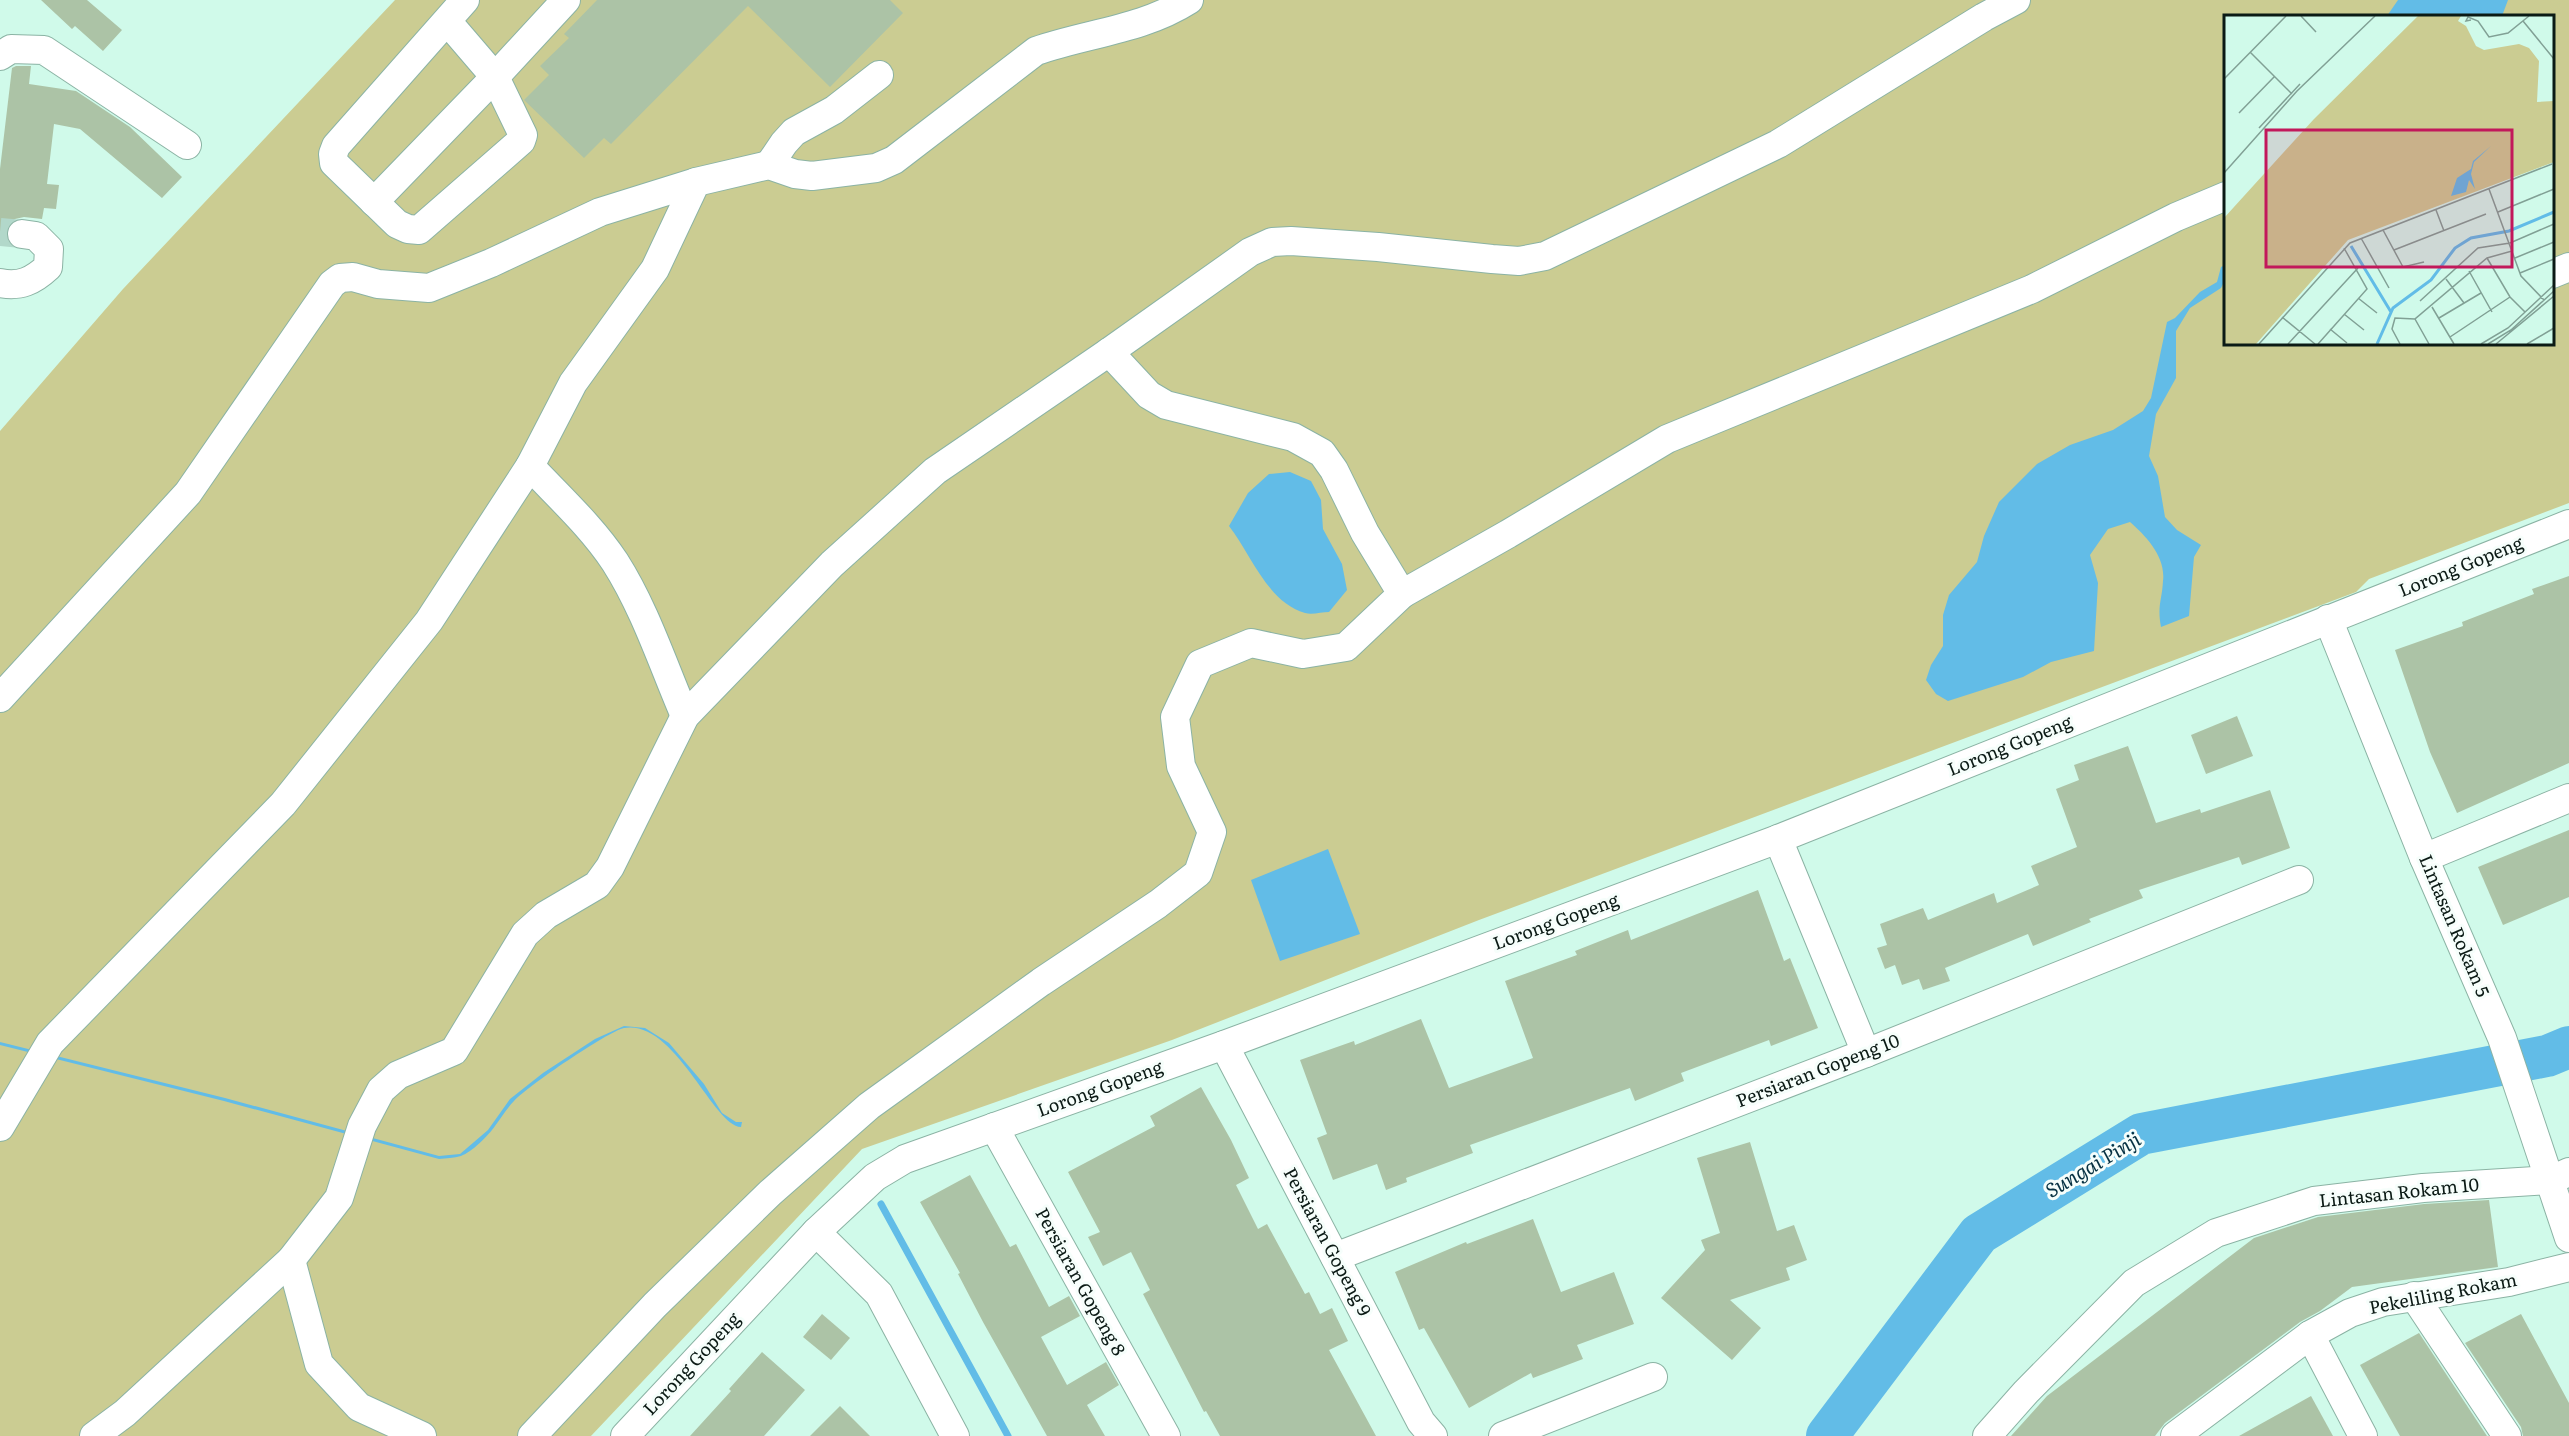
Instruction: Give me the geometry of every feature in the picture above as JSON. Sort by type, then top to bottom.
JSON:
[{"type":"street","points":[[374,202],[566,0]]},
{"type":"street","points":[[0,698],[188,493],[332,284],[347,277],[398,286],[429,288],[491,263],[600,212],[696,182],[769,165],[795,174],[812,176],[876,168],[894,160],[1036,51],[1061,42],[1087,38],[1132,26],[1189,0]]},
{"type":"street","points":[[94,1436],[125,1413],[291,1260],[339,1198],[362,1126],[381,1090],[398,1075],[454,1051],[525,933],[546,915],[597,885],[621,846],[685,716],[832,564],[935,471],[1250,252],[1272,242],[1291,241],[1378,247],[1519,261],[1545,256],[1778,144],[1984,17],[2016,0]]},
{"type":"street","points":[[456,10],[495,77],[521,128],[521,141],[419,230],[408,229],[397,224],[374,202],[334,162],[333,154],[336,146],[456,10]]},
{"type":"street","points":[[0,56],[11,49],[44,50],[187,145]]},
{"type":"street","points":[[769,165],[794,132],[842,105],[879,75]]},
{"type":"street","points":[[0,1127],[34,1074],[50,1043],[283,804],[429,621],[530,466],[573,383],[655,269],[696,182]]},
{"type":"street","points":[[532,1436],[663,1297],[770,1193],[869,1106],[1041,982],[1158,904],[1198,873],[1212,832],[1181,766],[1175,717],[1200,664],[1251,644],[1303,654],[1346,647],[1402,594],[1667,439],[2032,289],[2224,197]]},
{"type":"street","points":[[0,283],[10,285],[34,281],[48,267],[49,249],[36,236],[22,234]]},
{"type":"street","points":[[2554,274],[2569,267]]},
{"type":"street","points":[[1109,352],[1149,395],[1166,405],[1293,437],[1322,453],[1334,470],[1365,533],[1402,594]]},
{"type":"street","points":[[530,466],[582,521],[615,562],[638,607],[685,716]]},
{"type":"street","name":"Lorong Gopeng","points":[[625,1436],[816,1232],[875,1177],[905,1159],[1224,1045],[1778,839],[2569,524]]},
{"type":"street","name":"Lintasan Rokam 5","points":[[2328,619],[2424,858],[2502,1038],[2526,1106],[2560,1176],[2569,1238]]},
{"type":"street","points":[[2424,858],[2569,798]]},
{"type":"street","points":[[1778,839],[1866,1053]]},
{"type":"street","name":"Persiaran Gopeng 10","points":[[1335,1257],[1866,1053],[2299,880]]},
{"type":"street","name":"Persiaran Gopeng 9","points":[[1224,1045],[1421,1422],[1433,1436]]},
{"type":"street","name":"Persiaran Gopeng 8","points":[[994,1127],[1166,1436]]},
{"type":"street","name":"Lintasan Rokam 10","points":[[1987,1436],[2026,1392],[2134,1283],[2216,1233],[2314,1202],[2423,1188],[2560,1176]]},
{"type":"street","points":[[816,1232],[879,1294],[955,1436]]},
{"type":"street","points":[[291,1260],[319,1364],[359,1407],[422,1436]]},
{"type":"street","name":"Pekeliling Rokam","points":[[2175,1436],[2310,1335],[2350,1313],[2383,1302],[2510,1282],[2569,1267]]},
{"type":"street","points":[[2414,1296],[2507,1436]]},
{"type":"street","points":[[2310,1335],[2363,1436]]},
{"type":"street","points":[[1503,1436],[1653,1377]]},
{"type":"green space","points":[[395,0],[2569,0],[2569,503],[2369,579],[2356,592],[1479,920],[1172,1040],[862,1149],[591,1436],[0,1436],[0,431],[123,289]]},
{"type":"water","points":[[2398,0],[2508,0],[2502,15],[2388,15]]},
{"type":"water","points":[[2224,266],[2224,282],[2221,288],[2190,308],[2176,331],[2176,378],[2156,414],[2149,456],[2158,476],[2165,517],[2177,530],[2201,545],[2194,557],[2189,616],[2161,627],[2163,572],[2161,564],[2154,548],[2130,522],[2108,529],[2090,555],[2098,583],[2094,651],[2051,662],[2023,677],[1948,701],[1936,694],[1926,680],[1931,665],[1943,646],[1943,615],[1949,595],[1977,562],[1984,536],[1999,502],[2037,464],[2070,445],[2113,430],[2143,411],[2151,398],[2167,322],[2175,318],[2200,292],[2217,282],[2221,267]]},
{"type":"water","points":[[1290,472],[1311,481],[1321,500],[1323,529],[1342,564],[1347,590],[1329,612],[1305,613],[1280,599],[1261,576],[1229,526],[1248,493],[1269,474]]},
{"type":"water","points":[[1328,849],[1360,934],[1280,961],[1251,880]]},
{"type":"water","points":[[624,1026],[645,1028],[669,1043],[704,1084],[722,1113],[736,1122],[742,1122],[741,1127],[730,1122],[718,1110],[676,1055],[660,1040],[643,1030],[624,1028],[585,1049],[550,1072],[514,1101],[488,1134],[470,1151],[461,1156],[439,1159],[224,1101],[0,1045],[0,1042],[225,1098],[439,1156],[460,1154],[488,1130],[510,1099],[543,1073],[595,1039]]},
{"type":"building","points":[[41,0],[87,0],[122,30],[103,51],[75,26],[72,29]]},
{"type":"building","points":[[597,0],[890,0],[903,13],[830,87],[748,6],[611,144],[604,138],[584,158],[524,100],[549,75],[540,66],[569,38],[564,34]]},
{"type":"building","points":[[31,66],[29,84],[76,91],[130,127],[182,177],[162,198],[80,129],[54,124],[47,184],[59,185],[56,209],[44,208],[42,219],[24,217],[15,219],[9,223],[6,231],[10,245],[0,244],[0,169],[12,68]]},
{"type":"building","points":[[2569,576],[2569,763],[2457,813],[2430,752],[2395,650],[2463,626],[2462,622],[2534,594],[2532,589]]},
{"type":"building","points":[[2237,716],[2253,756],[2206,774],[2191,735]]},
{"type":"building","points":[[2128,746],[2156,823],[2200,809],[2201,813],[2270,790],[2290,848],[2242,865],[2239,857],[2139,890],[2143,898],[2089,919],[2091,922],[2033,946],[2028,934],[1945,968],[1950,981],[1923,990],[1919,979],[1902,985],[1895,965],[1885,969],[1877,948],[1887,945],[1880,924],[1923,908],[1928,920],[1994,893],[1997,903],[2039,885],[2031,866],[2077,847],[2056,789],[2079,780],[2074,765]]},
{"type":"building","points":[[2569,830],[2569,897],[2503,925],[2478,867]]},
{"type":"building","points":[[1758,890],[1784,961],[1790,958],[1818,1028],[1771,1046],[1769,1040],[1681,1073],[1684,1081],[1635,1101],[1630,1088],[1470,1145],[1473,1153],[1406,1178],[1407,1182],[1386,1190],[1377,1164],[1333,1180],[1317,1138],[1327,1134],[1300,1060],[1354,1041],[1355,1045],[1421,1019],[1449,1088],[1533,1058],[1505,981],[1577,955],[1575,951],[1628,930],[1631,940]]},
{"type":"building","points":[[1201,1087],[1231,1140],[1249,1178],[1236,1185],[1258,1229],[1267,1224],[1305,1294],[1309,1292],[1320,1314],[1332,1308],[1348,1341],[1329,1350],[1376,1436],[1220,1436],[1206,1411],[1204,1412],[1143,1294],[1150,1290],[1131,1252],[1103,1266],[1088,1237],[1100,1232],[1068,1172],[1155,1126],[1150,1116]]},
{"type":"building","points":[[1750,1142],[1777,1231],[1794,1225],[1807,1260],[1786,1268],[1790,1280],[1730,1300],[1761,1328],[1732,1360],[1661,1298],[1705,1250],[1701,1240],[1720,1233],[1697,1158]]},
{"type":"building","points":[[970,1175],[1010,1247],[1016,1244],[1049,1307],[1069,1296],[1080,1316],[1041,1337],[1067,1385],[1106,1362],[1119,1385],[1087,1405],[1105,1436],[1047,1436],[983,1322],[958,1274],[960,1273],[920,1202]]},
{"type":"building","points":[[2489,1200],[2498,1267],[2352,1287],[2320,1311],[2300,1322],[2165,1423],[2155,1436],[2011,1436],[2047,1396],[2254,1238],[2318,1217],[2424,1204]]},
{"type":"building","points":[[1533,1219],[1561,1292],[1614,1272],[1634,1324],[1577,1345],[1583,1359],[1533,1378],[1531,1373],[1469,1408],[1424,1328],[1419,1330],[1395,1272],[1466,1242],[1467,1244]]},
{"type":"building","points":[[822,1314],[850,1338],[831,1360],[803,1337]]},
{"type":"building","points":[[2521,1314],[2569,1403],[2569,1436],[2523,1436],[2521,1427],[2465,1343]]},
{"type":"building","points":[[2419,1333],[2487,1436],[2400,1436],[2360,1365]]},
{"type":"building","points":[[762,1352],[805,1390],[764,1436],[690,1436],[731,1391],[729,1389]]},
{"type":"building","points":[[2311,1396],[2333,1436],[2239,1436]]},
{"type":"building","points":[[840,1406],[870,1436],[810,1436]]},
{"type":"waterway","name":"Sungai Pinji","points":[[1827,1436],[1979,1234],[2141,1134],[2547,1056],[2569,1047]]},
{"type":"waterway","points":[[881,1204],[1008,1436]]},
{"type":"tunnel","points":[[0,232],[22,234]]}]
